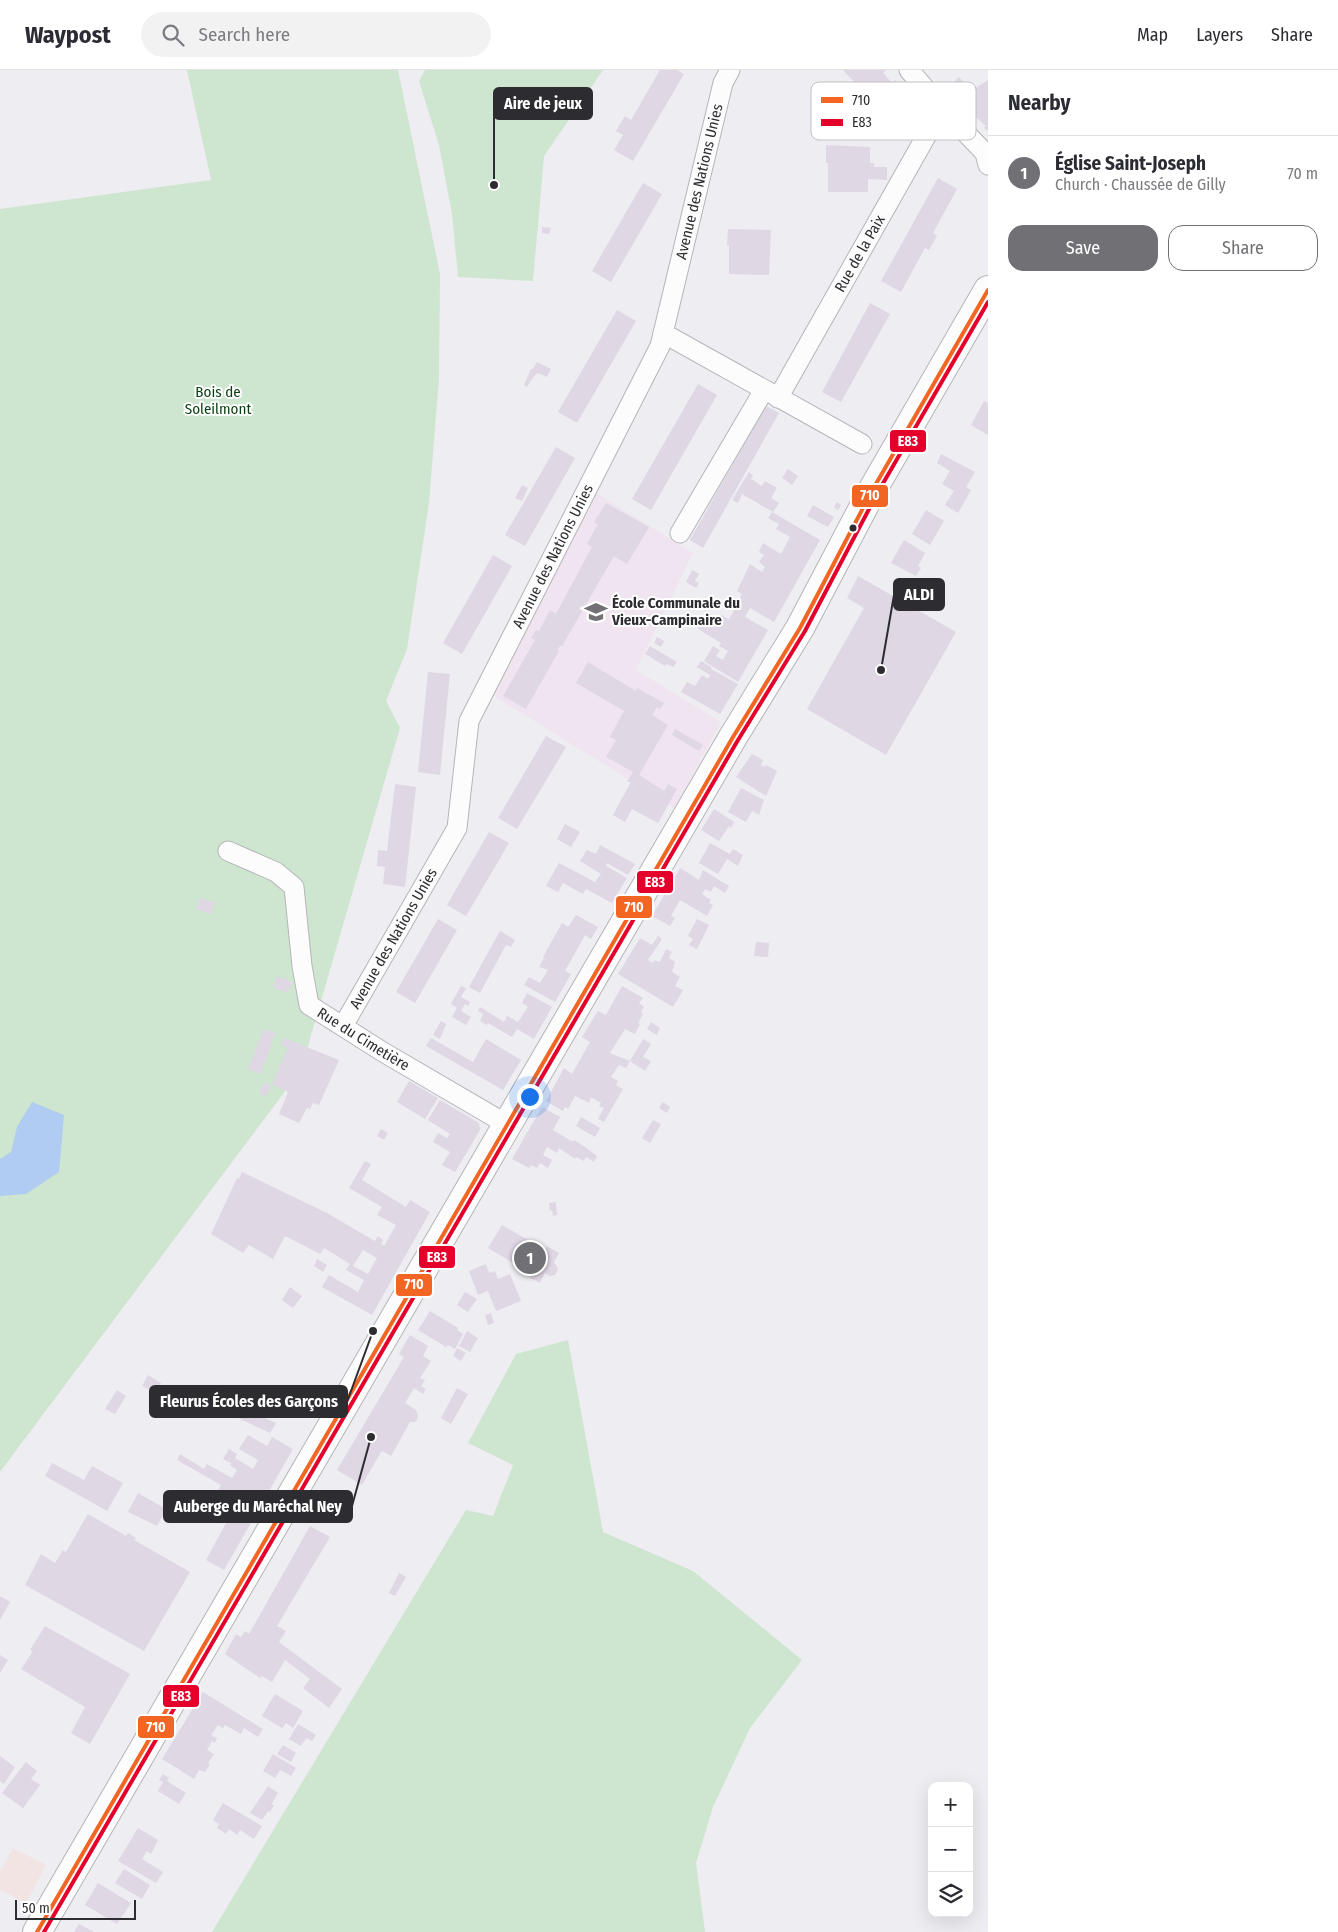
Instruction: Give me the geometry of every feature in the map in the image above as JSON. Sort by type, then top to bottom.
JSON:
[{"type":"main road","points":[[37,1932],[733,736],[800,628],[873,489],[988,290]]},
{"type":"street","name":"Avenue des Nations Unies","points":[[343,1026],[457,828],[469,721],[660,346],[722,83],[730,70]]},
{"type":"street","points":[[909,70],[919,82]]},
{"type":"street","name":"Rue de la Paix","points":[[680,533],[771,394],[923,140]]},
{"type":"street","points":[[971,140],[987,157]]},
{"type":"street","points":[[663,333],[862,444]]},
{"type":"street","name":"Rue du Cimetière","points":[[228,852],[276,872],[294,887],[302,966],[309,1006],[383,1052],[508,1125]]},
{"type":"shaded area","name":"École Communale du Vieux-Campinaire","points":[[590,489],[693,553],[636,670],[721,722],[674,808],[488,692]]},
{"type":"shaded area","points":[[13,1848],[46,1865],[26,1904],[0,1889],[0,1872]]},
{"type":"green space","name":"Bois de Soleilmont","points":[[187,70],[398,70],[440,274],[439,378],[429,503],[407,649],[386,701],[400,728],[301,1070],[0,1472],[0,209],[211,180]]},
{"type":"green space","points":[[425,70],[603,70],[544,156],[533,281],[458,277],[452,214],[439,145],[419,81]]},
{"type":"green space","points":[[568,1340],[603,1532],[693,1571],[802,1660],[750,1728],[713,1807],[696,1863],[705,1932],[212,1932],[466,1510],[493,1516],[513,1465],[468,1443],[516,1354]]},
{"type":"water","points":[[32,1102],[64,1115],[59,1172],[26,1194],[0,1196],[0,1159],[11,1152],[17,1127]]},
{"type":"building","points":[[660,70],[677,70],[684,74],[633,161],[614,150],[623,135],[616,131],[625,116],[631,120]]},
{"type":"building","points":[[843,70],[886,70],[883,73],[891,82],[854,82]]},
{"type":"building","points":[[959,77],[963,82],[954,82]]},
{"type":"building","points":[[988,80],[988,131],[984,128],[986,126],[976,117],[976,88]]},
{"type":"building","points":[[826,145],[870,147],[870,163],[874,163],[874,167],[887,167],[887,180],[868,179],[868,192],[828,192]]},
{"type":"building","points":[[938,178],[957,189],[933,233],[937,236],[929,250],[925,248],[901,292],[881,281]]},
{"type":"building","points":[[643,183],[662,194],[611,282],[592,271]]},
{"type":"building","points":[[542,227],[551,228],[549,234],[542,233]]},
{"type":"building","points":[[728,229],[771,230],[769,275],[729,274]]},
{"type":"building","points":[[870,303],[890,314],[841,402],[822,392]]},
{"type":"building","points":[[617,310],[636,321],[577,423],[558,412]]},
{"type":"building","points":[[537,362],[551,369],[547,377],[538,373],[534,376],[527,387],[524,385],[531,369],[533,369]]},
{"type":"building","points":[[698,384],[717,395],[651,510],[632,499]]},
{"type":"building","points":[[984,401],[988,403],[988,435],[971,425]]},
{"type":"building","points":[[766,406],[779,413],[703,548],[690,540]]},
{"type":"building","points":[[556,447],[575,458],[525,546],[505,535]]},
{"type":"building","points":[[941,454],[975,472],[966,487],[971,490],[958,513],[945,505],[954,491],[942,484],[950,471],[937,463]]},
{"type":"building","points":[[788,469],[798,476],[792,485],[782,478]]},
{"type":"building","points":[[749,472],[753,475],[751,479],[762,486],[765,481],[777,488],[771,498],[779,503],[773,512],[742,494],[738,503],[732,500]]},
{"type":"building","points":[[522,485],[528,488],[522,501],[515,498]]},
{"type":"building","points":[[837,502],[841,505],[838,510],[834,507]]},
{"type":"building","points":[[606,503],[649,527],[627,564],[614,556],[562,646],[557,650],[559,651],[526,709],[503,696],[535,640],[531,638],[536,630],[539,631],[550,610],[556,614],[592,547],[587,544],[598,524],[594,522]]},
{"type":"building","points":[[813,505],[834,517],[828,527],[807,516]]},
{"type":"building","points":[[926,510],[944,521],[930,545],[912,534]]},
{"type":"building","points":[[772,512],[820,540],[774,622],[750,608],[745,617],[768,630],[738,682],[704,661],[713,646],[720,650],[716,656],[723,660],[728,651],[719,646],[721,643],[698,629],[702,619],[714,627],[721,615],[729,619],[734,610],[724,605],[728,597],[738,601],[742,594],[737,591],[750,564],[762,572],[765,567],[759,562],[764,555],[759,552],[763,543],[781,554],[790,537],[776,529],[779,524],[768,518]]},
{"type":"building","points":[[904,540],[925,553],[918,566],[921,568],[916,576],[891,563]]},
{"type":"building","points":[[493,555],[512,566],[462,654],[443,643]]},
{"type":"building","points":[[692,570],[699,574],[695,581],[699,583],[696,588],[686,582]]},
{"type":"building","points":[[858,576],[956,632],[886,755],[807,709],[864,608],[847,598]]},
{"type":"building","points":[[657,637],[664,641],[661,647],[654,643]]},
{"type":"building","points":[[650,646],[677,662],[673,667],[666,664],[665,666],[645,654]]},
{"type":"building","points":[[701,661],[711,667],[711,669],[738,684],[720,714],[681,692],[687,682],[695,686],[702,675],[708,679],[710,675],[697,667]]},
{"type":"building","points":[[588,662],[636,691],[637,688],[664,703],[660,709],[657,707],[652,715],[668,725],[639,775],[664,791],[668,784],[677,789],[658,823],[632,809],[625,822],[613,815],[631,782],[627,782],[633,772],[606,757],[616,740],[610,737],[624,711],[576,683]]},
{"type":"building","points":[[428,672],[450,674],[440,775],[418,772]]},
{"type":"building","points":[[675,729],[703,745],[699,751],[672,735]]},
{"type":"building","points":[[546,736],[566,747],[517,829],[498,818]]},
{"type":"building","points":[[752,754],[763,760],[761,765],[764,767],[766,765],[777,771],[766,796],[736,777]]},
{"type":"building","points":[[395,784],[416,787],[405,887],[383,884],[385,867],[377,866],[378,850],[387,851]]},
{"type":"building","points":[[741,788],[764,800],[759,815],[752,811],[746,822],[728,812]]},
{"type":"building","points":[[714,809],[734,822],[719,841],[701,830]]},
{"type":"building","points":[[565,824],[580,832],[571,847],[557,839]]},
{"type":"building","points":[[489,832],[509,843],[466,916],[447,905]]},
{"type":"building","points":[[710,843],[730,854],[733,849],[743,855],[738,866],[727,859],[718,874],[699,863]]},
{"type":"building","points":[[600,845],[635,864],[628,875],[607,863],[606,866],[627,878],[612,903],[586,889],[583,894],[563,883],[558,892],[546,886],[559,863],[595,882],[601,874],[580,861],[587,850],[596,854]]},
{"type":"building","points":[[680,868],[699,880],[703,870],[729,886],[725,893],[714,886],[711,892],[705,889],[702,894],[711,900],[709,903],[713,905],[707,916],[680,900],[671,916],[675,918],[670,926],[652,916]]},
{"type":"building","points":[[200,898],[215,902],[211,914],[196,909]]},
{"type":"building","points":[[576,915],[598,927],[591,939],[585,935],[565,971],[571,974],[555,1002],[524,985],[529,977],[540,983],[548,970],[539,967],[543,957],[562,923],[568,927]]},
{"type":"building","points":[[438,919],[457,930],[415,1003],[396,992]]},
{"type":"building","points":[[697,919],[709,925],[697,949],[689,945],[693,939],[688,936]]},
{"type":"building","points":[[500,931],[515,940],[511,947],[506,945],[480,993],[469,987]]},
{"type":"building","points":[[658,936],[662,939],[648,960],[653,963],[654,960],[660,962],[666,949],[672,952],[669,958],[675,962],[672,972],[680,977],[675,986],[683,990],[673,1007],[618,974],[640,938],[652,945]]},
{"type":"building","points":[[756,942],[769,943],[768,957],[754,956]]},
{"type":"building","points":[[277,976],[292,982],[288,993],[273,987]]},
{"type":"building","points":[[461,986],[466,988],[461,997],[470,1002],[468,1006],[465,1004],[461,1011],[471,1017],[466,1025],[452,1017],[457,1008],[451,1004]]},
{"type":"building","points":[[622,986],[643,998],[639,1003],[644,1007],[641,1012],[643,1014],[638,1023],[640,1024],[635,1034],[625,1029],[610,1053],[630,1061],[626,1068],[619,1065],[611,1077],[618,1081],[616,1085],[623,1089],[604,1122],[598,1119],[604,1108],[599,1106],[601,1103],[591,1097],[589,1103],[575,1096],[568,1109],[565,1107],[563,1111],[546,1101],[564,1068],[572,1074],[590,1042],[582,1037],[598,1011],[606,1015]]},
{"type":"building","points":[[527,993],[552,1007],[534,1039],[517,1029],[512,1037],[488,1023],[487,1025],[480,1021],[483,1014],[478,1011],[480,1007],[504,1022],[507,1016],[518,1022],[528,1007],[522,1003]]},
{"type":"building","points":[[441,1021],[446,1024],[440,1039],[433,1035]]},
{"type":"building","points":[[651,1022],[660,1028],[657,1035],[647,1029]]},
{"type":"building","points":[[264,1029],[275,1033],[261,1074],[248,1069]]},
{"type":"building","points":[[284,1038],[339,1060],[319,1105],[313,1103],[310,1109],[307,1108],[299,1123],[279,1114],[288,1092],[272,1084],[288,1048],[281,1045]]},
{"type":"building","points":[[431,1038],[473,1062],[486,1039],[521,1060],[503,1090],[426,1046]]},
{"type":"building","points":[[643,1039],[651,1044],[643,1057],[651,1061],[645,1071],[630,1061]]},
{"type":"building","points":[[409,1081],[438,1098],[425,1119],[397,1102]]},
{"type":"building","points":[[264,1083],[271,1086],[266,1096],[259,1093]]},
{"type":"building","points":[[440,1100],[479,1123],[480,1130],[455,1172],[442,1165],[450,1152],[433,1142],[438,1133],[447,1138],[450,1134],[428,1120]]},
{"type":"building","points":[[663,1102],[670,1107],[667,1113],[659,1108]]},
{"type":"building","points":[[542,1107],[560,1117],[553,1130],[573,1142],[574,1140],[597,1156],[594,1162],[586,1157],[584,1161],[576,1157],[575,1159],[559,1148],[557,1153],[547,1147],[543,1155],[552,1160],[548,1168],[540,1163],[537,1168],[531,1165],[529,1168],[512,1159]]},
{"type":"building","points":[[581,1117],[600,1128],[595,1137],[576,1126]]},
{"type":"building","points":[[653,1120],[661,1124],[650,1143],[642,1138]]},
{"type":"building","points":[[381,1129],[388,1133],[384,1140],[377,1136]]},
{"type":"building","points":[[365,1161],[371,1164],[362,1180],[406,1207],[410,1200],[430,1212],[372,1315],[322,1287],[329,1275],[358,1292],[364,1280],[346,1270],[350,1264],[324,1248],[320,1254],[285,1236],[273,1259],[249,1245],[243,1253],[211,1234],[237,1178],[239,1179],[242,1172],[327,1213],[375,1241],[378,1236],[383,1240],[381,1244],[384,1246],[396,1225],[377,1215],[382,1207],[349,1188]],"holes":[[[363,1250],[377,1258],[368,1274],[353,1266]]]},
{"type":"building","points":[[556,1202],[557,1215],[553,1216],[549,1203]]},
{"type":"building","points":[[502,1225],[545,1250],[547,1246],[559,1253],[554,1262],[558,1269],[555,1275],[549,1276],[545,1273],[540,1283],[530,1278],[532,1274],[488,1248]]},
{"type":"building","points":[[317,1259],[327,1265],[323,1272],[314,1266]]},
{"type":"building","points":[[486,1264],[489,1273],[495,1271],[498,1279],[510,1274],[521,1301],[496,1311],[488,1291],[478,1295],[469,1271]]},
{"type":"building","points":[[290,1287],[302,1296],[293,1308],[282,1300]]},
{"type":"building","points":[[465,1292],[477,1299],[468,1312],[457,1305]]},
{"type":"building","points":[[430,1311],[458,1328],[457,1330],[463,1334],[455,1349],[448,1345],[446,1347],[418,1330]]},
{"type":"building","points":[[491,1313],[494,1323],[488,1325],[485,1315]]},
{"type":"building","points":[[467,1331],[478,1338],[470,1352],[459,1346]]},
{"type":"building","points":[[410,1335],[428,1346],[423,1356],[431,1361],[420,1378],[425,1380],[421,1386],[426,1389],[423,1394],[414,1388],[405,1403],[416,1410],[418,1416],[416,1422],[410,1422],[391,1456],[383,1451],[381,1452],[362,1485],[337,1470],[404,1357],[399,1354]]},
{"type":"building","points":[[457,1348],[466,1353],[461,1361],[453,1356]]},
{"type":"building","points":[[148,1375],[161,1383],[157,1390],[153,1387],[151,1390],[142,1386]]},
{"type":"building","points":[[457,1388],[468,1394],[451,1424],[441,1418]]},
{"type":"building","points":[[117,1390],[126,1396],[115,1414],[105,1409]]},
{"type":"building","points":[[238,1406],[276,1423],[270,1433],[234,1416]]},
{"type":"building","points":[[248,1435],[267,1446],[272,1437],[293,1449],[224,1570],[206,1560],[238,1501],[224,1523],[209,1515],[216,1502],[213,1500],[221,1485],[177,1460],[180,1454],[204,1469],[207,1464],[232,1478],[237,1470],[230,1465],[231,1463],[223,1459],[229,1449],[237,1454],[235,1458],[253,1469],[258,1460],[239,1449]]},
{"type":"building","points":[[52,1463],[84,1480],[92,1466],[123,1483],[107,1511],[45,1476]]},
{"type":"building","points":[[138,1493],[166,1509],[157,1526],[128,1512]]},
{"type":"building","points":[[88,1514],[126,1536],[128,1533],[136,1538],[134,1540],[190,1572],[144,1651],[25,1585],[41,1554],[55,1563],[63,1550],[66,1552]]},
{"type":"building","points":[[310,1526],[330,1537],[277,1626],[286,1631],[279,1642],[342,1689],[329,1708],[303,1688],[310,1679],[285,1660],[272,1682],[262,1676],[260,1678],[225,1654],[236,1634],[241,1637],[245,1631],[249,1634]]},
{"type":"building","points":[[399,1573],[406,1577],[395,1596],[389,1593]]},
{"type":"building","points":[[0,1596],[10,1602],[0,1620]]},
{"type":"building","points":[[45,1626],[130,1674],[90,1744],[71,1733],[85,1707],[21,1669],[33,1651],[30,1650]]},
{"type":"building","points":[[0,1655],[8,1660],[0,1673]]},
{"type":"building","points":[[203,1692],[263,1729],[258,1737],[244,1728],[241,1734],[225,1725],[223,1728],[218,1725],[211,1735],[217,1738],[215,1743],[212,1741],[207,1750],[214,1754],[208,1763],[210,1764],[205,1772],[199,1770],[194,1779],[162,1759]]},
{"type":"building","points":[[275,1694],[303,1711],[293,1728],[286,1723],[282,1728],[262,1716]]},
{"type":"building","points":[[298,1724],[316,1735],[312,1741],[306,1738],[301,1746],[289,1739]]},
{"type":"building","points":[[283,1745],[296,1753],[291,1762],[277,1754]]},
{"type":"building","points":[[273,1754],[296,1768],[291,1776],[280,1770],[275,1778],[263,1771]]},
{"type":"building","points":[[0,1756],[15,1767],[4,1784],[0,1781]]},
{"type":"building","points":[[26,1762],[37,1771],[31,1779],[40,1785],[23,1808],[2,1793]]},
{"type":"building","points":[[163,1774],[169,1778],[167,1781],[186,1793],[179,1804],[158,1791],[163,1782],[159,1780]]},
{"type":"building","points":[[268,1786],[278,1793],[271,1805],[274,1805],[270,1812],[268,1811],[262,1820],[250,1813]]},
{"type":"building","points":[[223,1803],[262,1826],[254,1839],[240,1830],[237,1835],[229,1829],[226,1834],[217,1828],[219,1824],[213,1820]]},
{"type":"building","points":[[138,1828],[158,1840],[151,1854],[147,1851],[142,1859],[163,1872],[156,1883],[118,1861]]},
{"type":"building","points":[[124,1869],[150,1885],[142,1899],[115,1883]]},
{"type":"building","points":[[98,1883],[131,1903],[117,1924],[85,1905]]},
{"type":"building","points":[[79,1924],[94,1932],[74,1932]]},
{"type":"transit line","name":"710","points":[[37,1932],[733,737],[800,628],[873,489],[988,290]]},
{"type":"transit line","name":"E83","points":[[44,1932],[738,740],[805,631],[878,492],[988,302]]},
{"type":"place","name":"Aire de jeux","points":[[494,185]]},
{"type":"place","name":"École Communale du Vieux-Campinaire","points":[[596,612]]},
{"type":"place","name":"ALDI","points":[[881,670]]},
{"type":"place","name":"Église Saint-Joseph","points":[[530,1258]]},
{"type":"place","name":"Fleurus Écoles des Garçons","points":[[373,1331]]},
{"type":"place","name":"Auberge du Maréchal Ney","points":[[371,1437]]}]
